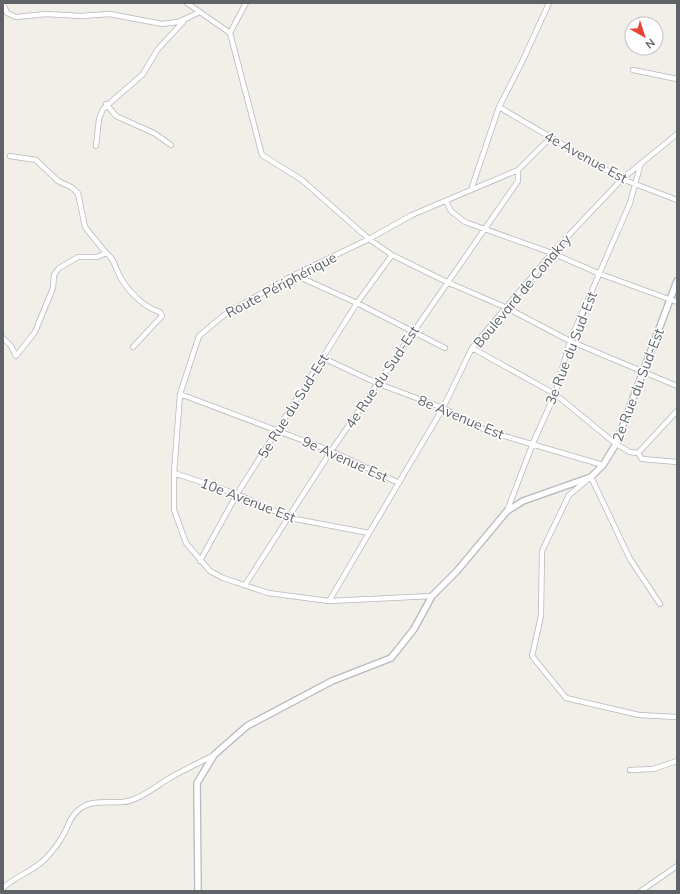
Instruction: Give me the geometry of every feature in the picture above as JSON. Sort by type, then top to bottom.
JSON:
[{"type":"street","points":[[188,3],[230,33],[262,155],[302,180],[369,239],[392,255],[447,282],[507,308],[570,341],[644,374],[677,386]]},
{"type":"street","points":[[230,33],[246,3]]},
{"type":"street","points":[[471,190],[498,107],[522,62],[549,3]]},
{"type":"street","points":[[3,4],[7,13],[16,17],[46,14],[81,16],[110,14],[162,24],[178,22],[190,18]]},
{"type":"street","points":[[96,146],[99,119],[106,104],[143,74],[149,61],[166,39],[182,23],[200,12]]},
{"type":"street","points":[[633,70],[677,79]]},
{"type":"street","points":[[106,104],[116,116],[154,133],[171,145]]},
{"type":"street","name":"4e Avenue Est","points":[[498,107],[622,179],[636,183],[677,200]]},
{"type":"street","name":"Boulevard de Conakry","points":[[329,601],[443,408],[472,348],[552,253],[622,179],[677,134]]},
{"type":"street","name":"Route Périphérique","points":[[432,596],[329,601],[268,593],[223,578],[210,571],[186,544],[174,510],[174,473],[180,394],[199,336],[224,315],[295,275],[369,239],[412,215],[518,170],[551,137]]},
{"type":"street","points":[[10,156],[36,160],[58,181],[71,187],[78,193],[85,227],[115,264],[126,286],[143,303],[160,312],[162,316],[132,347]]},
{"type":"street","name":"3e Rue du Sud-Est","points":[[507,511],[532,443],[555,394],[570,341],[630,202],[641,163]]},
{"type":"street","name":"4e Rue du Sud-Est","points":[[245,585],[290,518],[332,451],[379,384],[412,332],[518,180],[518,170]]},
{"type":"street","points":[[446,201],[451,211],[465,222],[552,253],[600,274],[674,301]]},
{"type":"street","points":[[3,338],[11,346],[16,356],[35,332],[53,288],[54,275],[59,268],[78,257],[97,257],[106,253]]},
{"type":"street","name":"5e Rue du Sud-Est","points":[[200,561],[237,494],[278,431],[322,358],[357,303],[392,255]]},
{"type":"street","points":[[295,275],[357,303],[445,348]]},
{"type":"street","name":"2e Rue du Sud-Est","points":[[591,477],[603,465],[616,444],[674,301],[677,283]]},
{"type":"street","points":[[472,348],[555,394],[616,444],[630,452],[638,453],[642,459],[677,462]]},
{"type":"street","name":"8e Avenue Est","points":[[322,358],[379,384],[443,408],[487,431],[603,465]]},
{"type":"street","name":"9e Avenue Est","points":[[180,394],[332,451],[399,483]]},
{"type":"street","points":[[638,453],[677,411]]},
{"type":"street","name":"10e Avenue Est","points":[[174,473],[237,494],[290,518],[369,533]]},
{"type":"street","points":[[3,888],[20,874],[39,866],[56,845],[71,818],[80,808],[93,803],[112,804],[129,801],[142,796],[167,779],[214,755],[247,726],[332,680],[390,658],[414,629],[432,596],[457,571],[507,511],[523,501],[591,477]]},
{"type":"street","points":[[591,477],[630,559],[660,604]]},
{"type":"street","points":[[591,477],[568,495],[542,551],[541,616],[532,656],[566,698],[639,715],[677,717]]},
{"type":"street","points":[[198,891],[197,783],[214,755]]},
{"type":"street","points":[[630,770],[653,769],[677,761]]},
{"type":"street","points":[[641,891],[677,866]]}]
